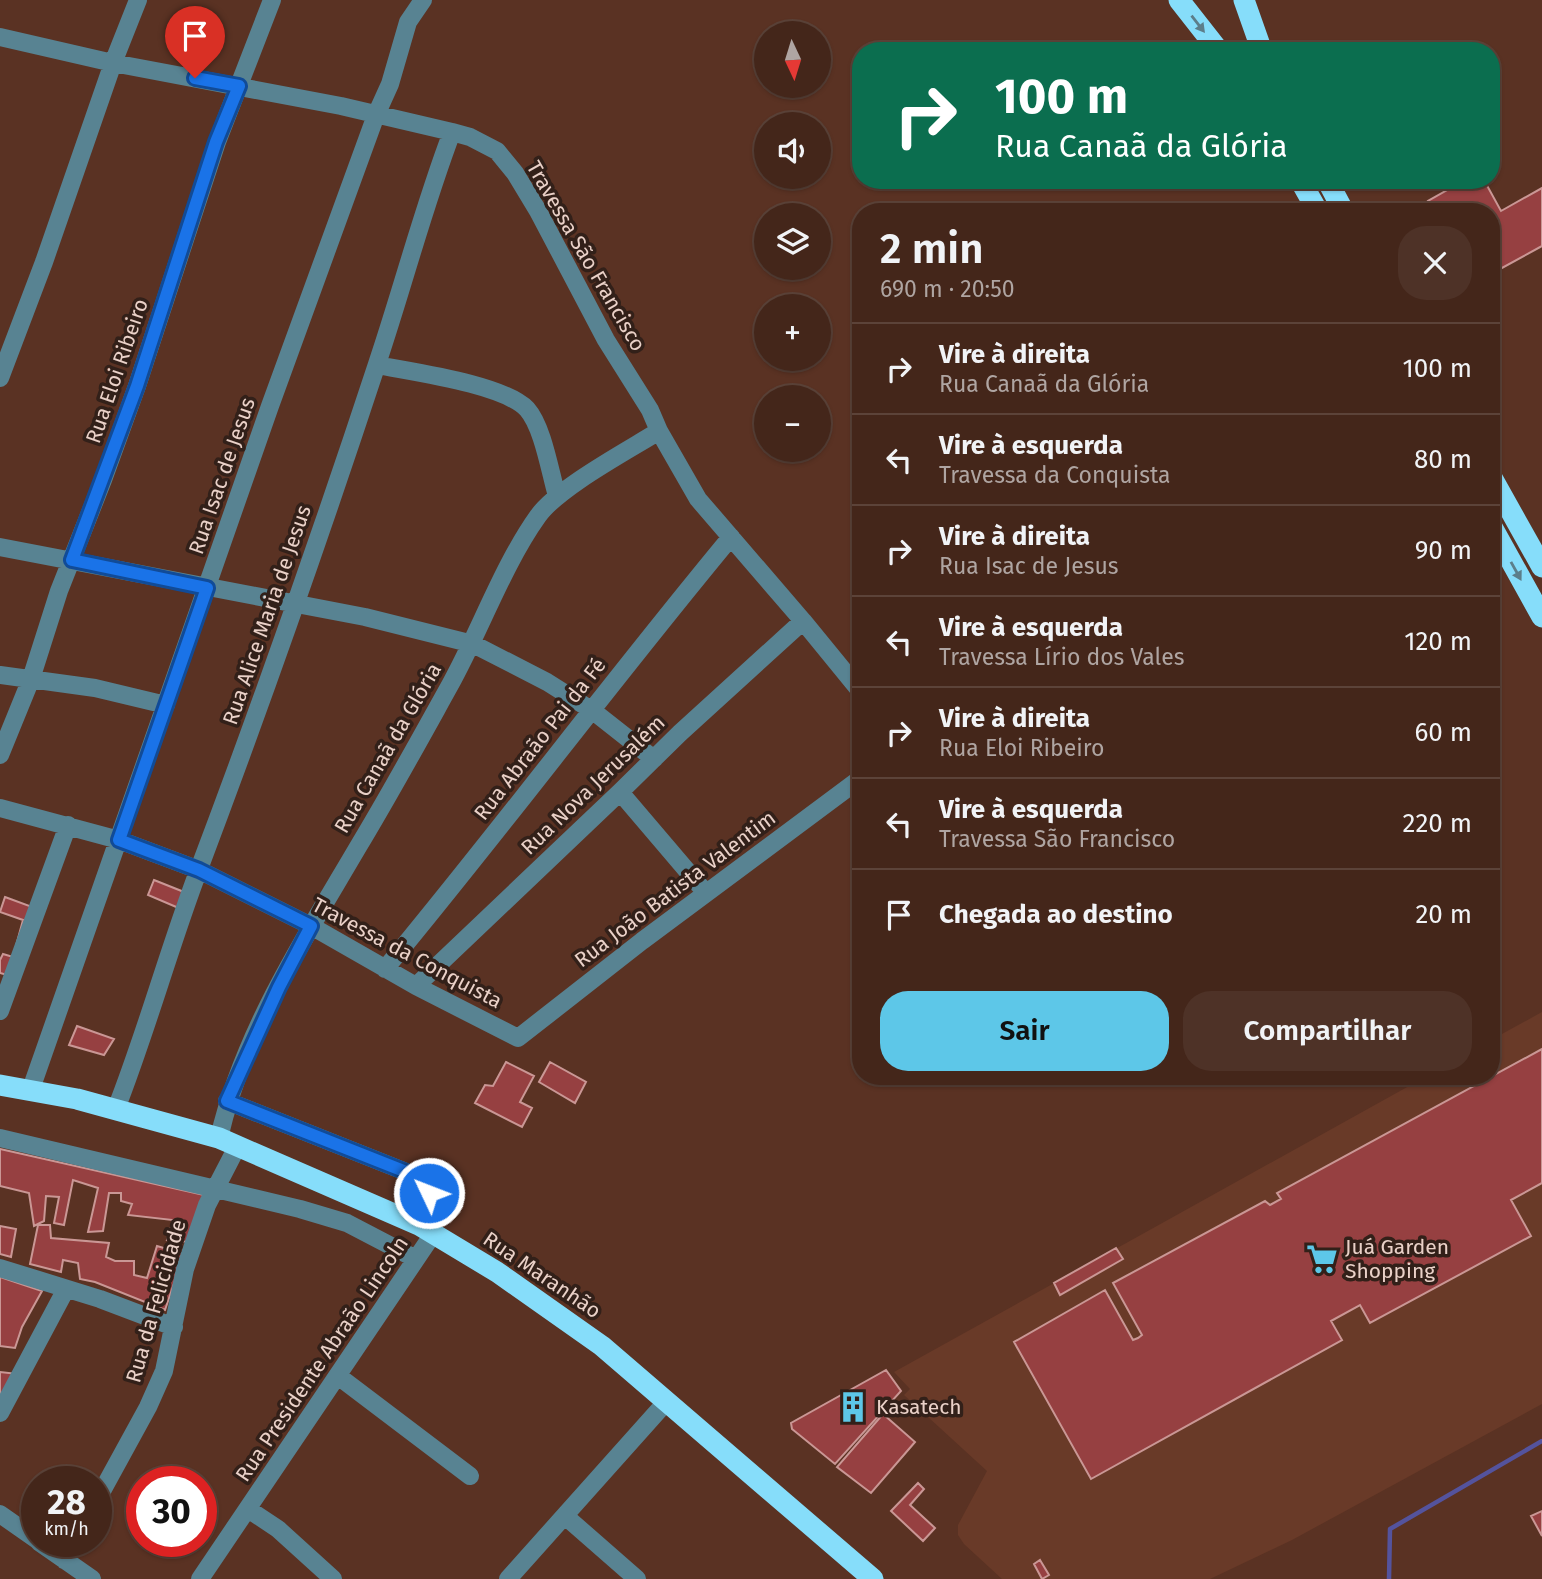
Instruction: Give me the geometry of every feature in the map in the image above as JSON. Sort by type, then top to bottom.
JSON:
[{"type":"highway","points":[[1179,0],[1212,42]]},
{"type":"highway","points":[[1244,0],[1259,42]]},
{"type":"highway","points":[[1500,492],[1542,567]]},
{"type":"highway","points":[[1500,541],[1542,617]]},
{"type":"highway","name":"Rua Maranhão","points":[[0,1086],[31,1089],[116,1109],[228,1142],[308,1175],[426,1230],[497,1272],[613,1355],[873,1579]]},
{"type":"street","points":[[0,378],[138,0]]},
{"type":"street","name":"Rua Eloi Ribeiro","points":[[0,755],[31,679],[137,386],[216,142],[272,0]]},
{"type":"street","name":"Rua Isac de Jesus","points":[[31,1089],[274,393],[376,115],[390,84],[408,22],[423,0]]},
{"type":"street","name":"Travessa São Francisco","points":[[0,37],[113,63],[341,106],[452,132],[497,151],[515,173],[538,211],[606,340],[650,410],[698,499],[852,681]]},
{"type":"street","name":"Rua Alice Maria de Jesus","points":[[116,1109],[295,604],[377,365],[431,187],[452,132]]},
{"type":"street","points":[[377,365],[452,380],[512,398],[527,410],[537,426],[557,496]]},
{"type":"street","name":"Rua Canaã da Glória","points":[[228,1142],[227,1101],[279,987],[311,926],[360,845],[473,644],[522,541],[539,514],[557,496],[659,431]]},
{"type":"street","name":"Rua Abraão Pai da Fé","points":[[385,969],[731,537]]},
{"type":"street","points":[[0,547],[429,631],[473,644],[547,682],[593,711],[654,759]]},
{"type":"street","name":"Rua Nova Jerusalém","points":[[416,986],[803,621]]},
{"type":"street","points":[[0,674],[95,688],[166,705]]},
{"type":"street","name":"Rua João Batista Valentim","points":[[518,1038],[852,785]]},
{"type":"street","points":[[620,792],[706,893]]},
{"type":"street","name":"Travessa da Conquista","points":[[0,808],[119,840],[199,870],[311,926],[416,986],[518,1038]]},
{"type":"street","points":[[0,1011],[68,825]]},
{"type":"street","points":[[227,1101],[419,1177],[428,1185],[426,1230]]},
{"type":"street","points":[[0,1138],[300,1209],[347,1223],[416,1259]]},
{"type":"street","name":"Rua da Felicidade","points":[[112,1473],[148,1407],[164,1371],[185,1269],[207,1205],[216,1190],[228,1142]]},
{"type":"street","name":"Rua Presidente Abraão Lincoln","points":[[200,1579],[416,1259],[426,1230]]},
{"type":"street","points":[[0,1268],[100,1299],[174,1327]]},
{"type":"street","points":[[0,1413],[66,1289]]},
{"type":"street","points":[[338,1376],[470,1476]]},
{"type":"street","points":[[508,1579],[667,1401]]},
{"type":"street","points":[[248,1509],[278,1529],[333,1579]]},
{"type":"street","points":[[0,1514],[21,1529]]},
{"type":"street","points":[[565,1516],[637,1579]]},
{"type":"street","points":[[60,1557],[92,1579]]},
{"type":"shaded area","points":[[1542,1012],[1542,1404],[1292,1540],[1210,1579],[1002,1579],[964,1544],[958,1535],[958,1525],[987,1471],[904,1395],[910,1389],[894,1372],[1411,1085],[1500,1085],[1500,1035]]},
{"type":"building","points":[[1542,188],[1542,246],[1500,269],[1500,209]]},
{"type":"building","points":[[1449,189],[1489,189],[1497,203],[1429,203],[1428,201]]},
{"type":"building","points":[[154,880],[184,892],[181,909],[148,895]]},
{"type":"building","points":[[5,897],[35,908],[11,976],[0,973],[0,960],[3,954],[13,957],[23,920],[0,912]]},
{"type":"building","points":[[77,1026],[114,1039],[104,1055],[69,1045]]},
{"type":"building","name":"Juá Garden Shopping","points":[[1542,1049],[1542,1183],[1511,1200],[1531,1236],[1370,1323],[1360,1305],[1331,1321],[1342,1340],[1091,1479],[1014,1342],[1105,1290],[1133,1340],[1138,1338],[1142,1335],[1113,1283],[1265,1201],[1270,1205],[1281,1199],[1277,1193],[1476,1085],[1500,1085],[1500,1072]]},
{"type":"building","points":[[506,1062],[534,1076],[520,1102],[532,1108],[522,1127],[475,1103],[485,1085],[493,1086]]},
{"type":"building","points":[[550,1062],[586,1082],[575,1103],[539,1082]]},
{"type":"building","points":[[0,1149],[204,1195],[190,1242],[167,1240],[173,1220],[128,1215],[132,1204],[121,1201],[121,1193],[109,1193],[103,1231],[88,1232],[98,1188],[73,1180],[64,1225],[54,1223],[59,1197],[46,1196],[44,1221],[34,1226],[29,1193],[0,1186]]},
{"type":"building","points":[[38,1225],[50,1225],[51,1238],[109,1243],[106,1257],[115,1261],[134,1261],[134,1275],[147,1278],[157,1246],[184,1254],[165,1310],[95,1282],[80,1279],[78,1263],[63,1260],[61,1272],[30,1264]]},
{"type":"building","points":[[0,1226],[16,1229],[11,1257],[0,1254]]},
{"type":"building","points":[[1116,1248],[1123,1259],[1060,1295],[1054,1283]]},
{"type":"building","points":[[0,1277],[42,1291],[22,1327],[15,1348],[0,1346]]},
{"type":"building","name":"Kasatech","points":[[886,1370],[901,1391],[835,1464],[792,1429],[791,1423]]},
{"type":"building","points":[[0,1372],[18,1374],[0,1408]]},
{"type":"building","points":[[883,1414],[915,1442],[871,1493],[837,1467]]},
{"type":"building","points":[[918,1483],[924,1489],[910,1505],[935,1528],[923,1541],[891,1511]]},
{"type":"building","points":[[1542,1511],[1542,1536],[1531,1516]]},
{"type":"building","points":[[1040,1560],[1049,1575],[1042,1579],[1034,1564]]},
{"type":"waterway","points":[[1389,1579],[1390,1529],[1542,1441]]},
{"type":"place","name":"Juá Garden Shopping","points":[[1322,1259]]},
{"type":"place","name":"Kasatech","points":[[853,1407]]},
{"type":"route","points":[[195,78],[239,86],[216,142],[137,386],[72,560],[207,588],[119,840],[199,870],[311,926],[251,1045],[227,1101],[419,1177],[428,1185],[429,1193]]}]
